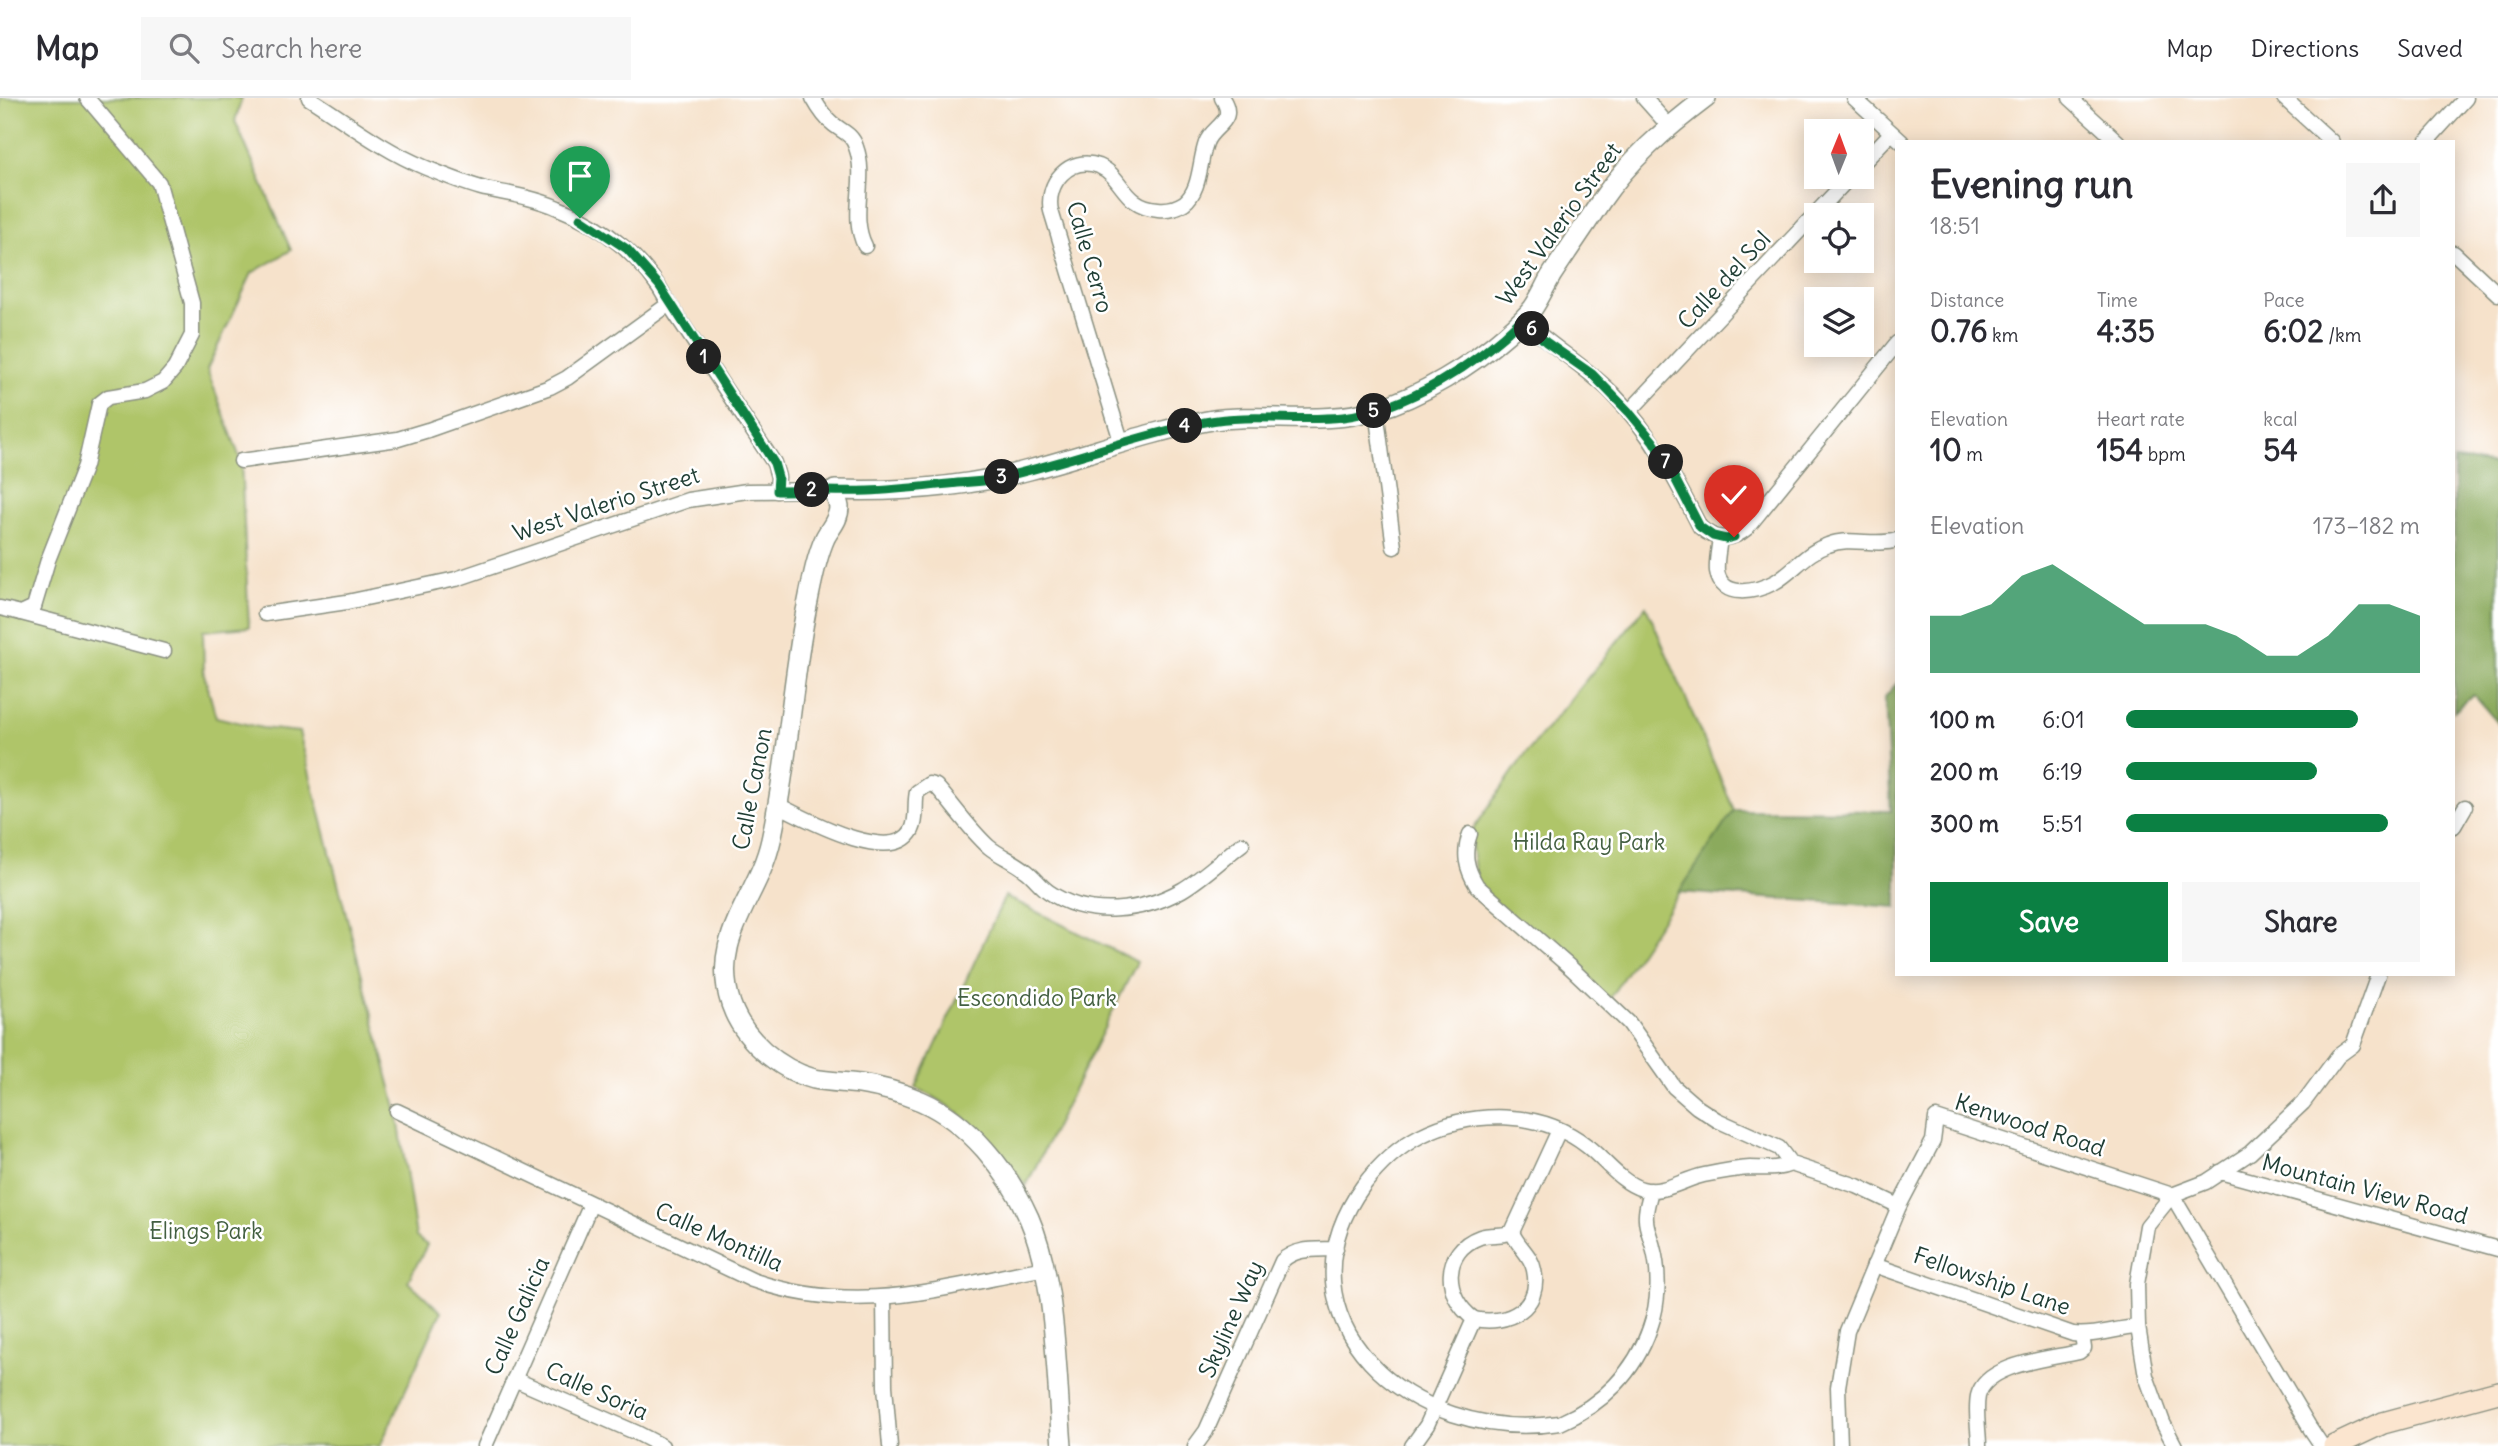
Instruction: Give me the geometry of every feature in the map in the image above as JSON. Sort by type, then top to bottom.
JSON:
[{"type":"main road","points":[[2334,1446],[2383,1423],[2498,1392]]},
{"type":"street","points":[[21,613],[34,607],[47,560],[85,466],[99,404],[108,397],[145,391],[163,382],[175,368],[192,335],[192,303],[159,183],[87,98]]},
{"type":"street","points":[[309,98],[383,146],[421,166],[482,188],[558,207],[627,249],[659,285],[774,463],[778,477],[777,491]]},
{"type":"street","name":"Calle Cerro","points":[[1122,444],[1051,211],[1051,189],[1059,176],[1072,167],[1094,165],[1108,172],[1128,196],[1141,205],[1156,209],[1178,206],[1192,193],[1206,142],[1224,123],[1227,110],[1222,98]]},
{"type":"street","points":[[1644,98],[1669,126]]},
{"type":"street","name":"West Valerio Street","points":[[265,614],[347,602],[456,579],[688,500],[747,491],[835,493],[986,481],[1209,421],[1242,417],[1343,417],[1376,410],[1452,374],[1480,356],[1522,319],[1533,308],[1552,275],[1624,171],[1669,126],[1706,98]]},
{"type":"street","points":[[1854,98],[1896,137],[1874,154]]},
{"type":"street","points":[[2070,98],[2116,140]]},
{"type":"street","points":[[2284,98],[2330,140]]},
{"type":"street","points":[[2428,140],[2466,98]]},
{"type":"street","points":[[819,100],[834,125],[852,137],[858,152],[858,225],[864,246]]},
{"type":"street","name":"Calle del Sol","points":[[1629,412],[1839,189]]},
{"type":"street","points":[[2455,254],[2498,294]]},
{"type":"street","points":[[241,461],[398,439],[550,387],[567,378],[669,304]]},
{"type":"street","points":[[1522,319],[1546,342],[1592,374],[1629,412],[1653,441],[1700,527],[1720,538],[1734,537],[1747,528],[1895,345]]},
{"type":"street","points":[[1376,410],[1394,547]]},
{"type":"street","name":"Calle Canon","points":[[835,493],[839,507],[835,524],[825,538],[806,612],[778,805],[767,854],[727,946],[726,981],[731,1003],[742,1026],[758,1046],[798,1073],[816,1079],[887,1090],[930,1105],[967,1133],[1003,1173],[1028,1218],[1045,1268],[1062,1446]]},
{"type":"street","points":[[1720,538],[1717,566],[1720,579],[1728,589],[1741,592],[1774,582],[1828,544],[1895,540]]},
{"type":"street","points":[[0,608],[164,651]]},
{"type":"street","points":[[778,805],[854,839],[895,843],[911,832],[914,826],[917,792],[929,784],[936,786],[991,849],[1026,870],[1049,892],[1072,903],[1103,908],[1126,909],[1158,901],[1198,879],[1242,844]]},
{"type":"street","points":[[2455,824],[2465,807]]},
{"type":"street","points":[[1470,834],[1466,851],[1467,865],[1476,886],[1572,968],[1629,1023],[1674,1087],[1697,1107],[1779,1148],[1791,1164],[1857,1186],[1899,1206],[1847,1332],[1838,1387],[1840,1446]]},
{"type":"street","points":[[2175,1446],[2159,1413],[2146,1376],[2137,1327],[2137,1284],[2147,1226],[2172,1195],[2206,1182],[2250,1153],[2303,1102],[2338,1056],[2353,1045],[2378,976]]},
{"type":"street","name":"Calle Montilla","points":[[397,1111],[771,1287],[830,1298],[884,1298],[1045,1268]]},
{"type":"street","points":[[1381,1392],[1365,1373],[1342,1328],[1335,1295],[1336,1249],[1345,1216],[1368,1180],[1398,1150],[1417,1137],[1457,1122],[1482,1118],[1516,1118],[1559,1130],[1589,1147],[1638,1188],[1651,1190],[1699,1176],[1750,1168],[1776,1169],[1791,1164]]},
{"type":"street","name":"Kenwood Road","points":[[1899,1206],[1933,1141],[1936,1118],[2172,1195]]},
{"type":"street","points":[[1512,1232],[1479,1237],[1462,1248],[1454,1260],[1450,1280],[1453,1293],[1459,1305],[1474,1319],[1508,1319],[1524,1307],[1531,1296],[1535,1283],[1534,1269],[1512,1232],[1559,1130]]},
{"type":"street","name":"Mountain View Road","points":[[2220,1172],[2498,1249]]},
{"type":"street","points":[[1493,1437],[1526,1434],[1572,1418],[1611,1389],[1635,1361],[1651,1327],[1657,1289],[1654,1251],[1646,1222],[1651,1190]]},
{"type":"street","points":[[2172,1195],[2322,1446]]},
{"type":"street","name":"Calle Galicia","points":[[485,1446],[591,1204]]},
{"type":"street","name":"Skyline Way","points":[[1195,1446],[1206,1431],[1282,1262],[1294,1252],[1336,1249]]},
{"type":"street","name":"Fellowship Lane","points":[[1874,1265],[2082,1335],[2137,1327]]},
{"type":"street","points":[[884,1298],[885,1386],[890,1446]]},
{"type":"street","points":[[1412,1446],[1435,1427],[1474,1319]]},
{"type":"street","points":[[1979,1446],[1978,1401],[1986,1381],[2004,1370],[2079,1352],[2084,1348],[2082,1335]]},
{"type":"street","name":"Calle Soria","points":[[514,1379],[662,1446]]},
{"type":"street","points":[[1410,1413],[1435,1427]]},
{"type":"green space","name":"Elings Park","points":[[0,98],[242,98],[235,121],[291,250],[252,273],[207,369],[241,461],[249,627],[203,631],[204,674],[216,717],[262,728],[299,732],[397,1111],[416,1237],[427,1245],[408,1281],[441,1312],[380,1446],[0,1446]]},
{"type":"green space","points":[[2455,460],[2498,465],[2498,723],[2473,694],[2455,710]]},
{"type":"green space","name":"Hilda Ray Park","points":[[1646,606],[1734,810],[1607,1002],[1477,886],[1470,834],[1521,760]]},
{"type":"green space","points":[[1895,685],[1895,907],[1679,892],[1734,810],[1891,811],[1885,697]]},
{"type":"green space","name":"Escondido Park","points":[[1005,896],[1137,962],[1026,1186],[978,1129],[950,1107],[916,1088]]},
{"type":"route","points":[[580,218],[627,249],[659,285],[774,463],[778,477],[777,491],[866,491],[986,481],[1209,421],[1242,417],[1343,417],[1370,412],[1399,401],[1452,374],[1480,356],[1522,319],[1546,342],[1592,374],[1629,412],[1653,441],[1700,527],[1713,536],[1726,539],[1734,537]]}]
